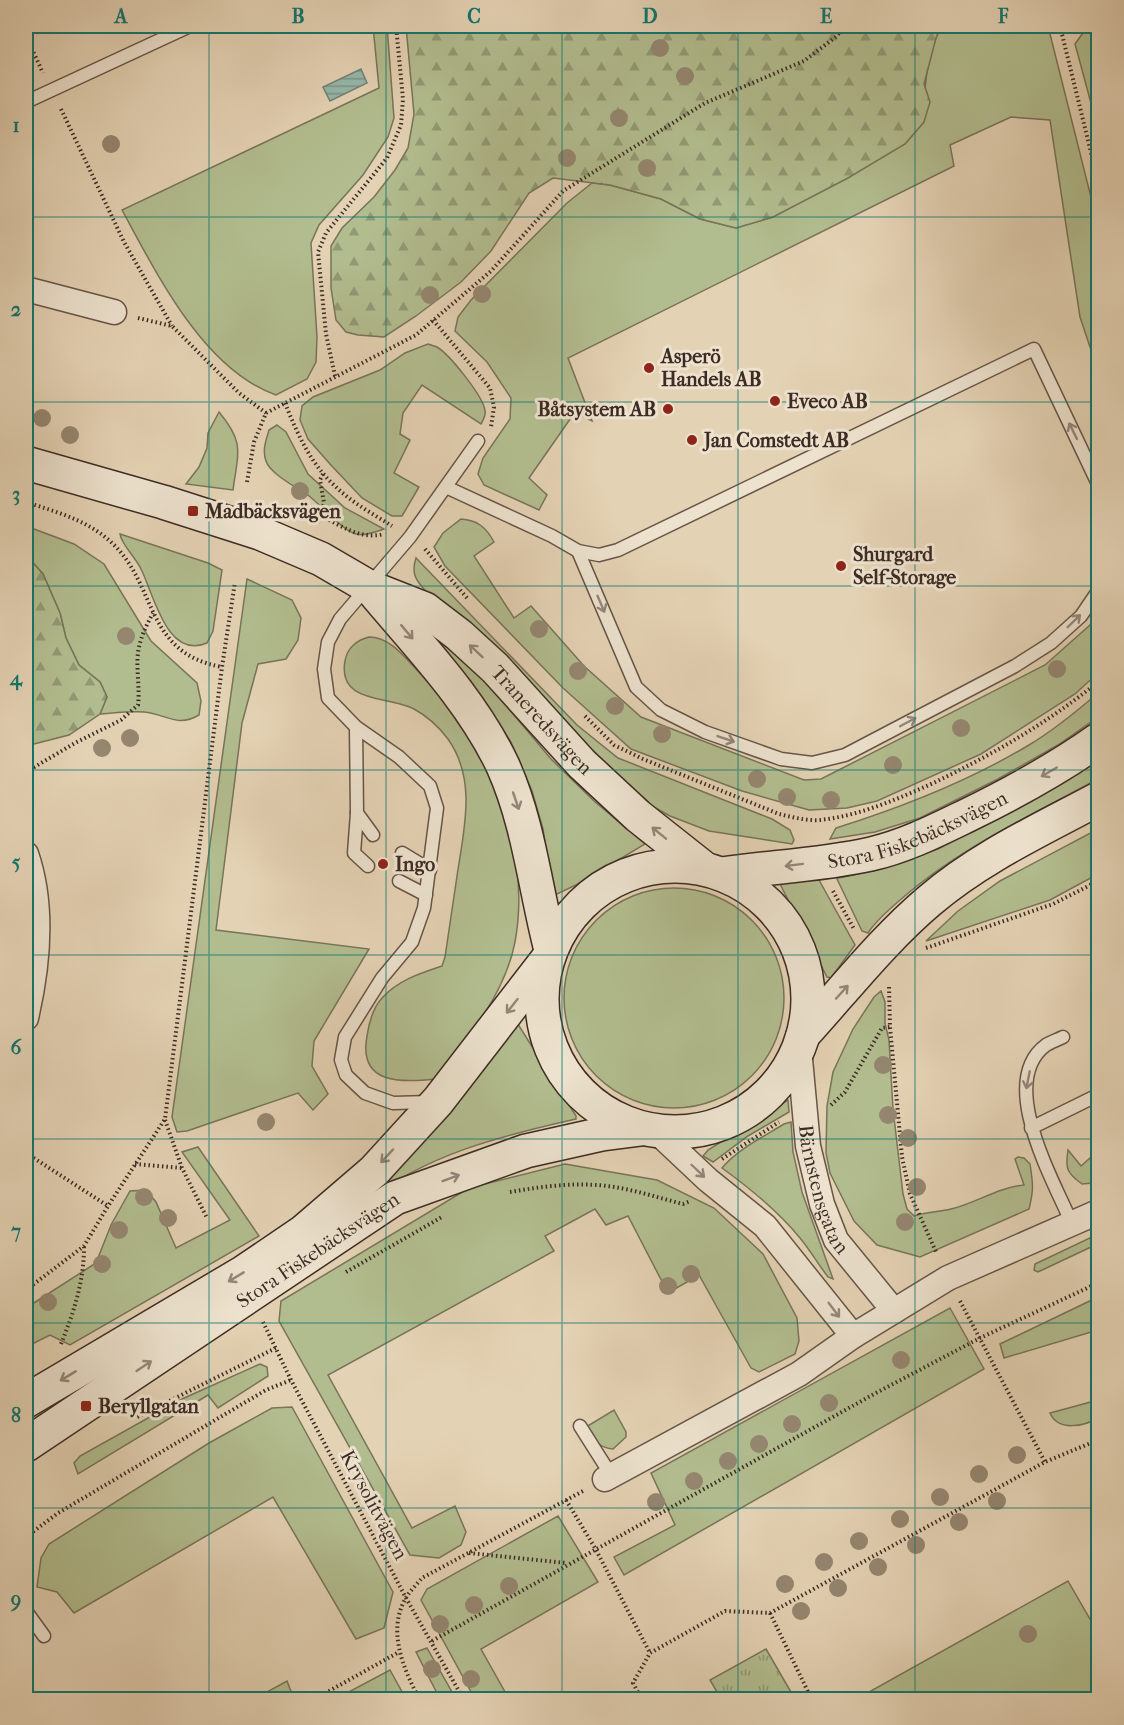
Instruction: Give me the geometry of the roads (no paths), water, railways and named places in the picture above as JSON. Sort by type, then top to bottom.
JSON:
[{"type":"street","points":[[26,288],[114,312]]},
{"type":"street","name":"Traneredsvägen","points":[[26,463],[163,502],[260,533],[321,559],[369,587],[425,609],[459,634],[495,668],[582,764],[638,816],[714,872]]},
{"type":"street","name":"Traneredsvägen","points":[[369,587],[453,687],[494,748],[525,831],[549,955]]},
{"type":"street","name":"Stora Fiskebäcksvägen","points":[[714,872],[871,854],[920,838],[1033,781],[1071,760],[1098,740]]},
{"type":"street","points":[[801,1041],[906,921],[936,895],[971,869],[1098,799]]},
{"type":"street","points":[[26,854],[34,897],[31,935],[34,984],[26,1018]]},
{"type":"street","points":[[663,866],[684,866],[714,872],[746,886],[779,916],[798,947],[807,982],[807,1017],[801,1041],[789,1068],[776,1086],[742,1114],[722,1124],[700,1130],[678,1132],[650,1130],[609,1115],[594,1105],[575,1087],[559,1065],[545,1031],[542,1013],[543,977],[549,955],[560,931],[587,898],[604,886],[622,876],[663,866]]},
{"type":"street","name":"Stora Fiskebäcksvägen","points":[[26,1401],[244,1272],[303,1232],[374,1171],[438,1101],[549,955]]},
{"type":"street","name":"Bärnstensgatan","points":[[801,1041],[808,1146],[814,1175],[836,1240],[894,1311]]},
{"type":"street","points":[[650,1130],[765,1226],[853,1336]]},
{"type":"street","name":"Stora Fiskebäcksvägen","points":[[26,1445],[395,1198],[526,1151],[602,1134],[650,1130]]},
{"type":"street","points":[[608,1477],[799,1374],[853,1336],[948,1278],[1098,1212]]},
{"type":"lane","points":[[26,102],[190,26]]},
{"type":"lane","points":[[446,487],[552,536],[578,551],[599,555],[618,550],[1034,349],[1098,484]]},
{"type":"lane","points":[[438,1101],[393,1103],[365,1093],[346,1075],[341,1060],[345,1037],[382,978],[412,942],[424,908],[437,808],[430,786],[399,757],[356,727],[328,698],[324,669],[328,642],[340,619],[410,537],[478,441]]},
{"type":"lane","points":[[578,551],[636,687],[653,703],[705,732],[781,759],[812,763],[845,755],[1015,666],[1051,643],[1081,616],[1098,591]]},
{"type":"lane","points":[[356,727],[357,813],[354,853],[368,866]]},
{"type":"lane","points":[[357,813],[373,835]]},
{"type":"lane","points":[[402,853],[430,870]]},
{"type":"lane","points":[[399,881],[426,895]]},
{"type":"lane","points":[[1063,1037],[1045,1046],[1033,1062],[1027,1081],[1026,1105],[1031,1128],[1072,1224]]},
{"type":"lane","points":[[1031,1128],[1098,1095]]},
{"type":"lane","points":[[580,1426],[608,1477]]},
{"type":"lane","points":[[26,1611],[44,1636]]},
{"type":"water","points":[[361,69],[367,83],[330,101],[323,87]]},
{"type":"place","name":"Asperö Handels AB","points":[[649,368]]},
{"type":"place","name":"Eveco AB","points":[[775,401]]},
{"type":"place","name":"Båtsystem AB","points":[[668,409]]},
{"type":"place","name":"Jan Comstedt AB","points":[[692,440]]},
{"type":"place","name":"Madbäcksvägen","points":[[193,511]]},
{"type":"place","name":"Shurgard Self-Storage","points":[[841,566]]},
{"type":"place","name":"Ingo","points":[[383,864]]},
{"type":"place","name":"Beryllgatan","points":[[86,1406]]}]
